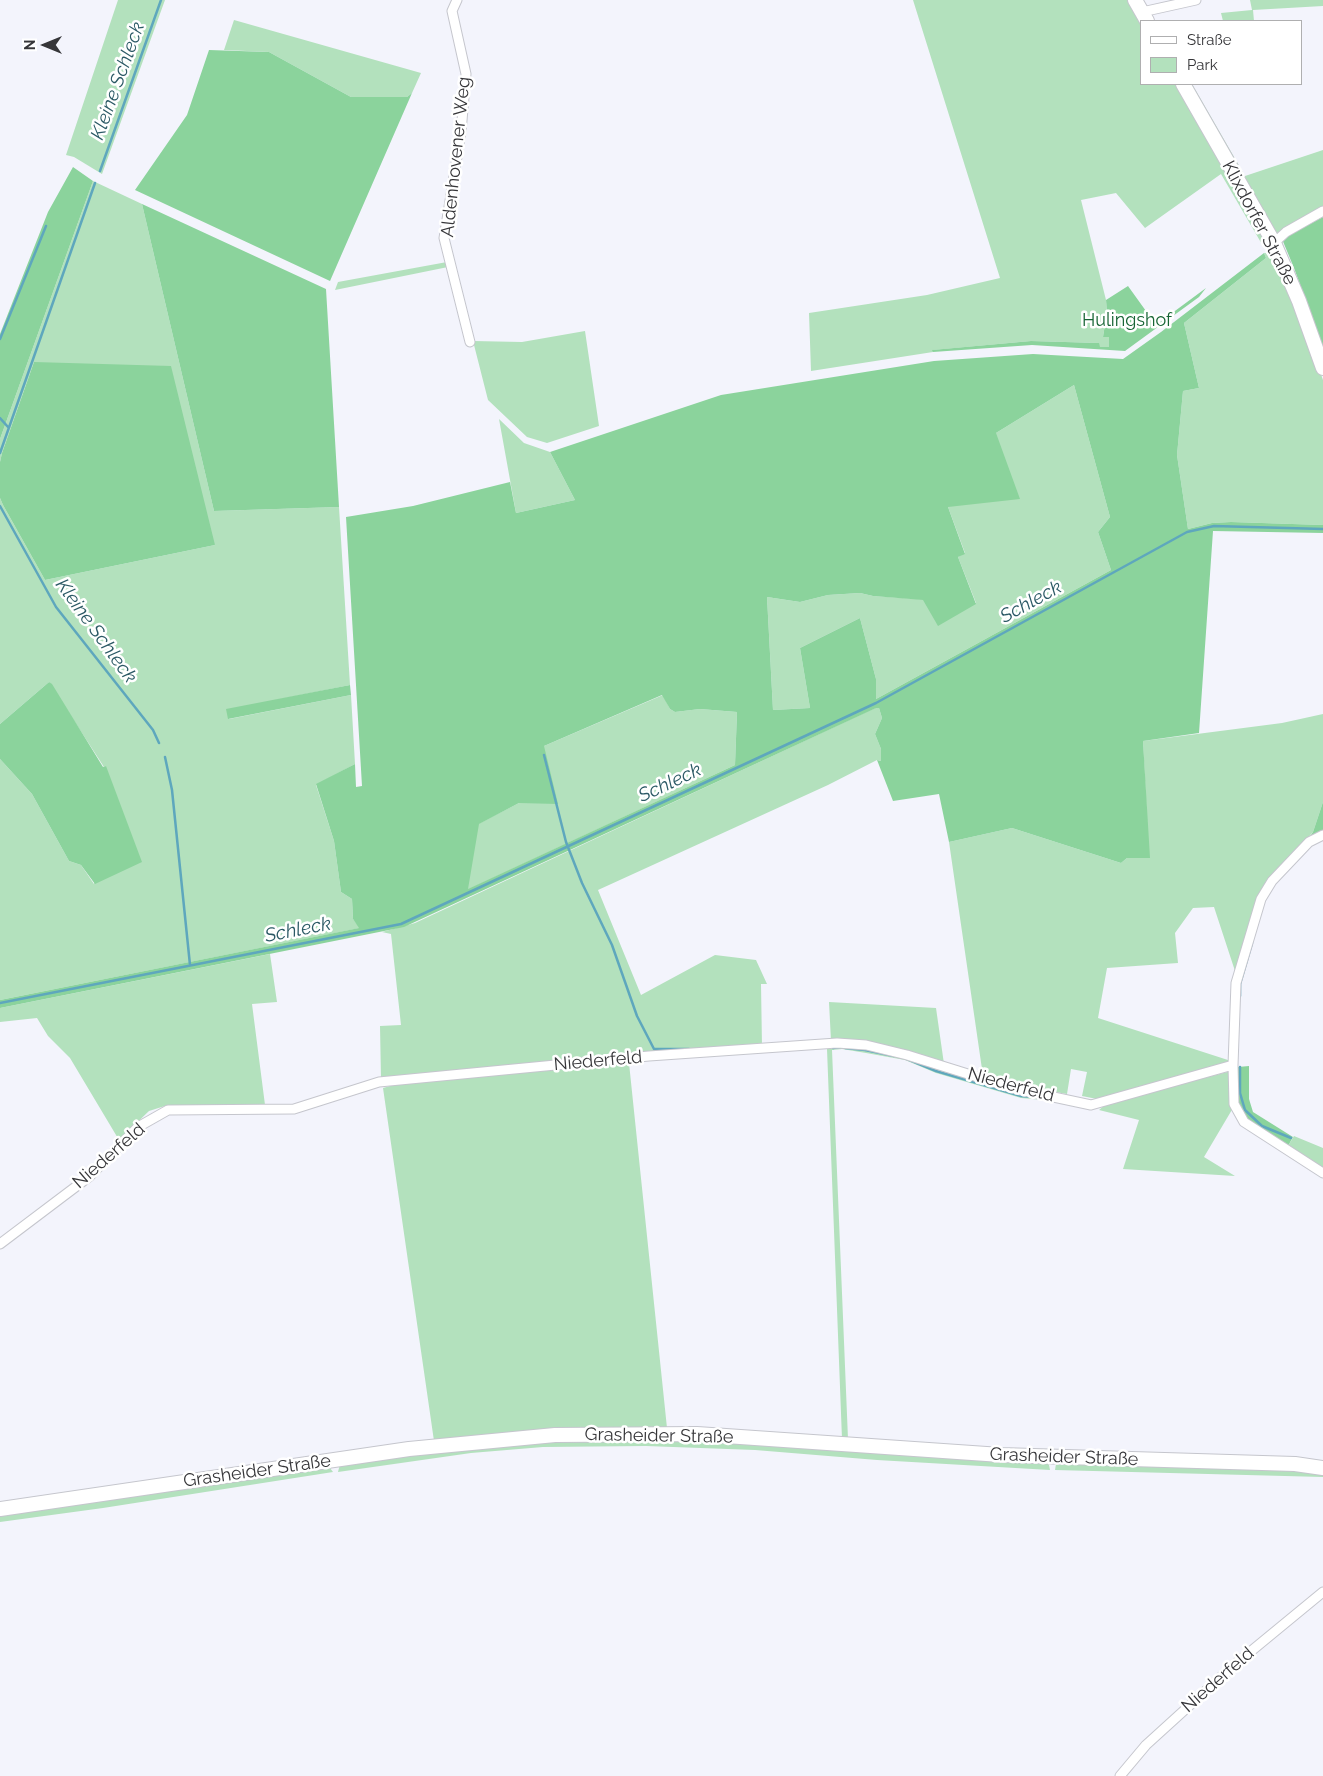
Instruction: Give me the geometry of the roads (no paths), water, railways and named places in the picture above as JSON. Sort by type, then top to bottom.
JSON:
[{"type":"street","name":"Aldenhovener Weg","points":[[457,0],[452,11],[466,74],[461,132],[444,238],[470,342]]},
{"type":"street","points":[[1135,0],[1145,17],[1196,0]]},
{"type":"street","name":"Klixdorfer Straße","points":[[1184,85],[1274,243],[1299,300],[1323,368]]},
{"type":"street","points":[[1274,243],[1286,232],[1323,211]]},
{"type":"street","points":[[1323,835],[1309,842],[1272,881],[1261,899],[1236,983],[1233,1065],[1234,1104],[1244,1122],[1323,1173]]},
{"type":"street","name":"Niederfeld","points":[[0,1244],[90,1176],[138,1127],[168,1110],[294,1109],[379,1082],[649,1056],[838,1043],[866,1045],[907,1055],[1016,1089],[1091,1105],[1233,1065]]},
{"type":"street","name":"Grasheider Straße","points":[[0,1509],[409,1449],[555,1435],[697,1434],[991,1455],[1295,1464],[1323,1468]]},
{"type":"street","name":"Niederfeld","points":[[1120,1776],[1146,1746],[1233,1666],[1323,1592]]},
{"type":"waterway","name":"Kleine Schleck","points":[[100,171],[161,0]]},
{"type":"waterway","name":"Kleine Schleck","points":[[0,453],[95,183]]},
{"type":"waterway","points":[[0,339],[46,226]]},
{"type":"waterway","points":[[0,418],[8,427]]},
{"type":"waterway","name":"Kleine Schleck","points":[[0,506],[56,607],[153,730],[159,743]]},
{"type":"waterway","name":"Schleck","points":[[0,1003],[401,924],[876,703],[1187,532],[1214,526],[1323,529]]},
{"type":"waterway","points":[[544,755],[566,842],[582,883],[612,945],[637,1016],[654,1049],[689,1049]]},
{"type":"waterway","name":"Kleine Schleck","points":[[165,757],[172,790],[190,965]]},
{"type":"waterway","points":[[1240,996],[1240,984],[1252,943]]},
{"type":"waterway","points":[[833,1048],[840,1047]]},
{"type":"waterway","points":[[845,1048],[894,1056]]},
{"type":"waterway","points":[[907,1059],[936,1071],[1021,1096],[1035,1097]]},
{"type":"waterway","points":[[1240,1067],[1240,1093],[1245,1110],[1262,1126],[1291,1138]]},
{"type":"park label","name":"Hulingshof","points":[[1127,321]]}]
